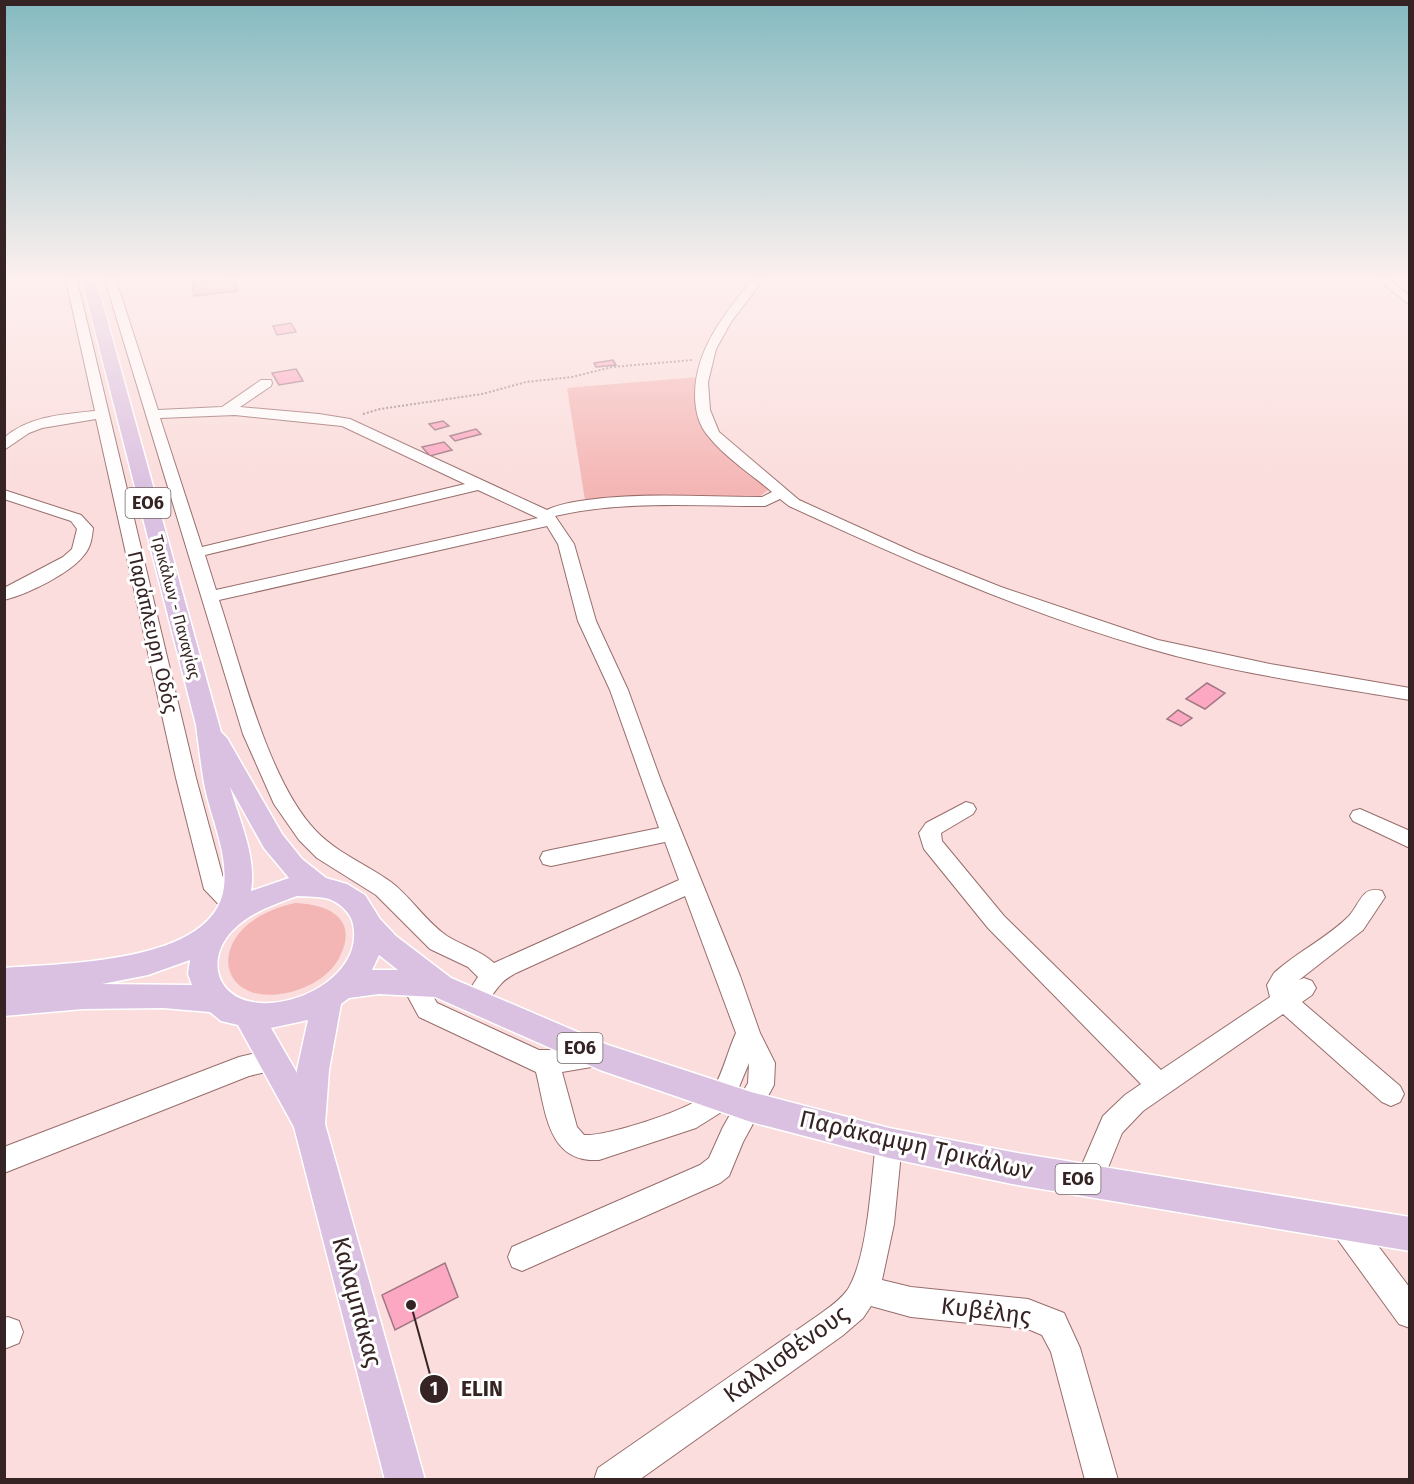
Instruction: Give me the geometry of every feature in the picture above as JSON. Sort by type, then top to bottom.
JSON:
[{"type":"main road","name":"Τρικάλων - Παναγίας","points":[[108,349],[208,725],[218,789],[235,848],[238,888],[226,917]]},
{"type":"main road","name":"Τρικάλων - Παναγίας","points":[[208,725],[273,841],[293,866],[319,887]]},
{"type":"main road","name":"ΕΟ6","points":[[296,886],[319,887],[338,891],[353,900],[363,912],[369,926],[369,944],[363,962],[334,994],[291,1013],[269,1016],[248,1015],[230,1010],[215,1000],[204,985],[201,968],[204,949],[226,917],[250,901],[273,891],[296,886]]},
{"type":"main road","points":[[4,980],[133,966],[165,958],[192,946],[226,917]]},
{"type":"main road","name":"Παράκαμψη Τρικάλων","points":[[369,926],[427,984]]},
{"type":"main road","name":"Παράκαμψη Τρικάλων","points":[[334,994],[373,981],[427,984],[474,1001],[600,1056],[736,1103],[889,1143],[1012,1168],[1410,1234]]},
{"type":"main road","name":"Καλαμπάκας","points":[[309,1124],[313,1070],[334,994]]},
{"type":"main road","points":[[4,1004],[127,996],[183,996],[215,1000]]},
{"type":"main road","name":"Καλαμπάκας","points":[[248,1015],[309,1124],[405,1479]]},
{"type":"street","name":"Παράπλευρη Οδός","points":[[87,349],[186,778],[215,889],[226,917]]},
{"type":"street","points":[[132,349],[253,734],[284,804],[307,835],[325,852],[384,889],[438,942],[476,960],[493,976]]},
{"type":"street","points":[[710,349],[705,361],[701,389],[707,425],[714,435],[787,498],[976,584],[1142,641],[1259,668],[1410,694]]},
{"type":"street","points":[[227,410],[266,383]]},
{"type":"street","points":[[153,414],[227,410],[304,416],[345,422],[478,485],[552,516],[567,544],[587,621],[619,690],[748,1033],[762,1063],[763,1076],[761,1085],[736,1103],[599,1148],[575,1147],[565,1132],[546,1061]]},
{"type":"street","points":[[4,446],[15,435],[32,427],[54,420],[102,414]]},
{"type":"street","points":[[195,553],[478,485]]},
{"type":"street","points":[[4,494],[76,518],[85,528],[83,542],[76,555],[60,566],[4,595]]},
{"type":"street","points":[[209,597],[552,516],[576,506],[602,503],[765,501],[787,498]]},
{"type":"street","points":[[258,815],[284,804]]},
{"type":"street","points":[[966,809],[933,828],[930,833],[932,843],[996,922],[1159,1085]]},
{"type":"street","points":[[1360,816],[1410,840]]},
{"type":"street","points":[[551,858],[672,833]]},
{"type":"street","points":[[474,1001],[493,976],[530,955],[692,884]]},
{"type":"street","points":[[1374,897],[1358,922],[1324,950],[1292,970],[1282,981],[1279,993],[1295,995],[1391,1094]]},
{"type":"street","points":[[427,984],[428,1010],[537,1061],[600,1056]]},
{"type":"street","points":[[1089,1181],[1112,1125],[1134,1103],[1231,1035],[1295,995]]},
{"type":"street","points":[[4,1160],[248,1065],[274,1060]]},
{"type":"street","points":[[522,1257],[710,1174],[719,1167],[732,1136],[736,1103]]},
{"type":"street","name":"Καλλισθένους","points":[[610,1479],[852,1308],[864,1290],[873,1258],[889,1143]]},
{"type":"street","points":[[1343,1223],[1410,1313]]},
{"type":"street","name":"Κυβέλης","points":[[864,1290],[911,1302],[1028,1314],[1053,1324],[1065,1348],[1102,1479]]},
{"type":"path","points":[[345,422],[381,409],[462,398],[526,382],[572,377],[612,367],[705,361]]},
{"type":"shaded area","points":[[698,377],[699,419],[704,431],[768,490],[759,497],[585,500],[567,388]]},
{"type":"shaded area","points":[[295,903],[318,906],[328,910],[342,922],[345,941],[338,960],[324,976],[300,989],[271,995],[249,991],[235,981],[228,966],[231,948],[242,930],[263,914]]},
{"type":"building","points":[[613,360],[616,365],[596,367],[594,363]]},
{"type":"building","points":[[296,369],[303,381],[279,385],[272,373]]},
{"type":"building","points":[[443,421],[449,426],[435,430],[429,424]]},
{"type":"building","points":[[476,429],[481,434],[455,441],[450,436]]},
{"type":"building","points":[[444,442],[452,450],[430,456],[422,447]]},
{"type":"building","points":[[1207,683],[1225,693],[1205,709],[1186,699]]},
{"type":"building","points":[[1178,710],[1192,718],[1181,726],[1167,719]]},
{"type":"building","points":[[445,1263],[458,1297],[395,1330],[382,1295]]},
{"type":"place","name":"ELIN","points":[[411,1305]]}]
